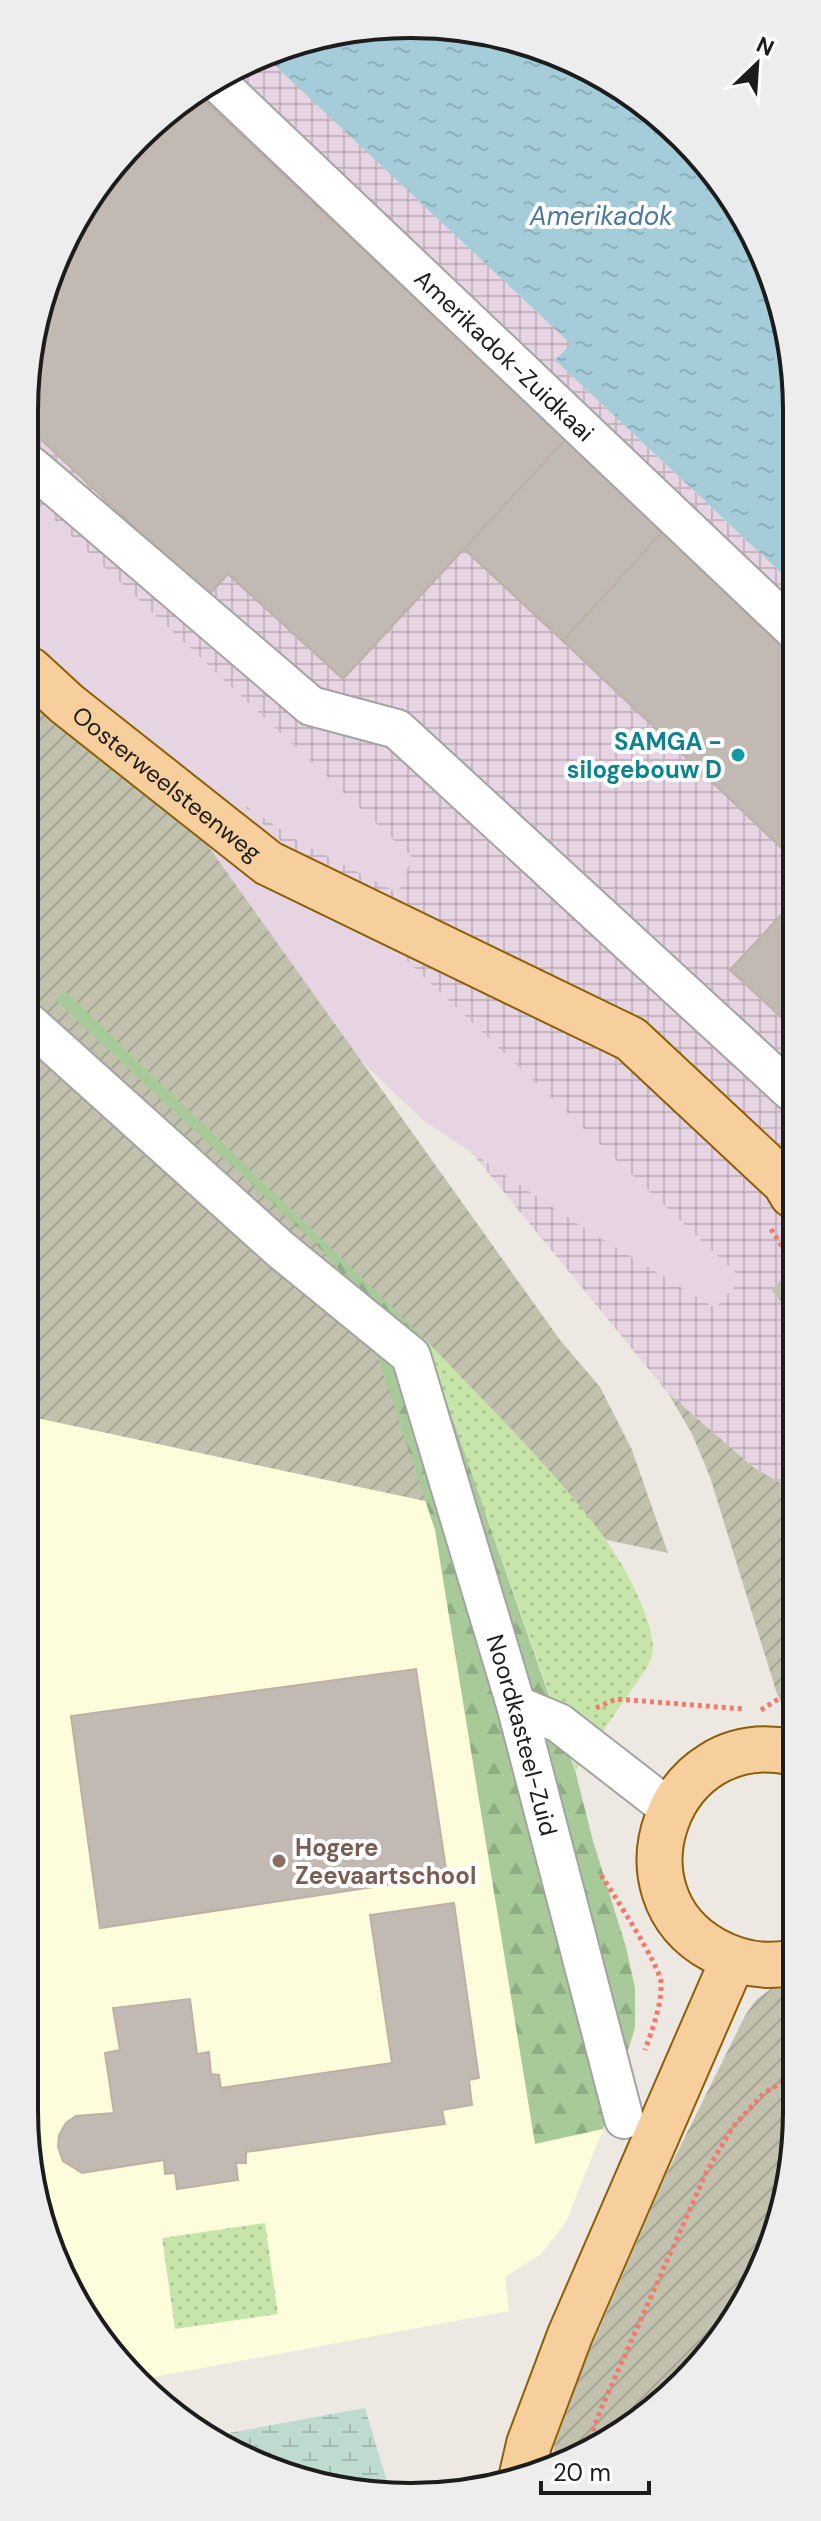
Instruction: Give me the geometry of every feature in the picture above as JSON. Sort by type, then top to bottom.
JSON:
[{"type":"main road","name":"Oosterweelsteenweg","points":[[38,677],[67,704],[268,863],[631,1039],[783,1181]]},
{"type":"main road","points":[[783,1751],[735,1753],[700,1771],[675,1800],[671,1810],[661,1836],[660,1875],[674,1912],[699,1942],[733,1960],[771,1966],[783,1964]]},
{"type":"main road","points":[[524,2465],[529,2444],[570,2335],[733,1960]]},
{"type":"street","name":"Amerikadok-Zuidkaai","points":[[224,88],[783,620]]},
{"type":"street","points":[[38,472],[311,706],[397,729],[783,1084]]},
{"type":"street","name":"Noordkasteel-Zuid","points":[[38,1031],[280,1249],[411,1356],[516,1705],[624,2119]]},
{"type":"street","points":[[516,1705],[559,1723],[671,1810]]},
{"type":"path","points":[[591,2436],[707,2171],[732,2128],[764,2093],[783,2082]]},
{"type":"shaded area","points":[[273,64],[572,344],[555,360],[783,575],[783,1278],[772,1290],[783,1304],[783,1482],[753,1467],[668,1393],[119,721],[38,644],[38,410],[45,338],[58,291],[76,246],[101,204],[130,165],[184,115],[224,88]]},
{"type":"shaded area","points":[[38,505],[412,857],[398,893],[301,843],[240,802],[742,1279],[715,1308],[581,1226],[423,1120],[38,754]]},
{"type":"shaded area","points":[[38,649],[119,721],[560,1340],[600,1387],[632,1450],[668,1553],[38,1418]]},
{"type":"shaded area","name":"Hogere Zeevaartschool","points":[[38,1034],[343,1274],[469,1612],[603,2129],[566,2222],[541,2254],[505,2277],[509,2311],[151,2378],[101,2317],[66,2253],[45,2183],[38,2110]]},
{"type":"shaded area","points":[[783,1278],[783,1304],[772,1290]]},
{"type":"shaded area","points":[[668,1393],[753,1467],[783,1482],[783,1705],[777,1694],[710,1477],[692,1434]]},
{"type":"shaded area","points":[[783,1983],[780,2159],[770,2207],[745,2275],[706,2337],[656,2391],[597,2433],[553,2455],[588,2355],[666,2175],[745,2016],[755,2001]]},
{"type":"green space","points":[[65,991],[424,1338],[575,1770],[626,1947],[635,1988],[635,2028],[603,2129],[535,2144],[435,1530],[361,1306],[343,1274],[318,1246],[55,1000]]},
{"type":"green space","points":[[424,1338],[584,1511],[620,1561],[648,1621],[653,1648],[648,1666],[576,1770]]},
{"type":"green space","points":[[265,2223],[278,2314],[175,2329],[162,2238]]},
{"type":"green space","points":[[365,2408],[387,2482],[314,2470],[268,2455],[225,2434]]},
{"type":"water","name":"Amerikadok","points":[[410,38],[483,45],[530,58],[575,76],[637,115],[674,147],[706,184],[733,224],[755,268],[770,314],[782,386],[783,575],[555,360],[571,344],[273,64],[314,51],[362,41]]},
{"type":"building","points":[[204,101],[566,439],[343,679],[228,574],[208,596],[38,437],[39,386],[45,338],[58,291],[76,246],[101,204],[130,165],[165,130]]},
{"type":"building","points":[[566,439],[664,530],[563,641],[464,549]]},
{"type":"building","name":"SAMGA - silogebouw D","points":[[664,530],[783,642],[783,849],[563,641]]},
{"type":"building","points":[[783,913],[783,1019],[730,970]]},
{"type":"building","points":[[416,1669],[447,1876],[100,1928],[71,1716]]},
{"type":"building","name":"Hogere Zeevaartschool","points":[[454,1903],[479,2078],[469,2080],[472,2105],[442,2110],[445,2124],[246,2152],[246,2163],[236,2163],[238,2180],[177,2189],[175,2173],[165,2174],[164,2160],[82,2173],[63,2161],[58,2147],[59,2135],[66,2123],[76,2116],[114,2113],[105,2053],[120,2050],[113,2008],[190,1999],[197,2054],[209,2052],[211,2074],[219,2075],[221,2088],[392,2063],[370,1915]]},
{"type":"place","name":"SAMGA - silogebouw D","points":[[738,755]]},
{"type":"place","name":"Hogere Zeevaartschool","points":[[279,1861]]}]
